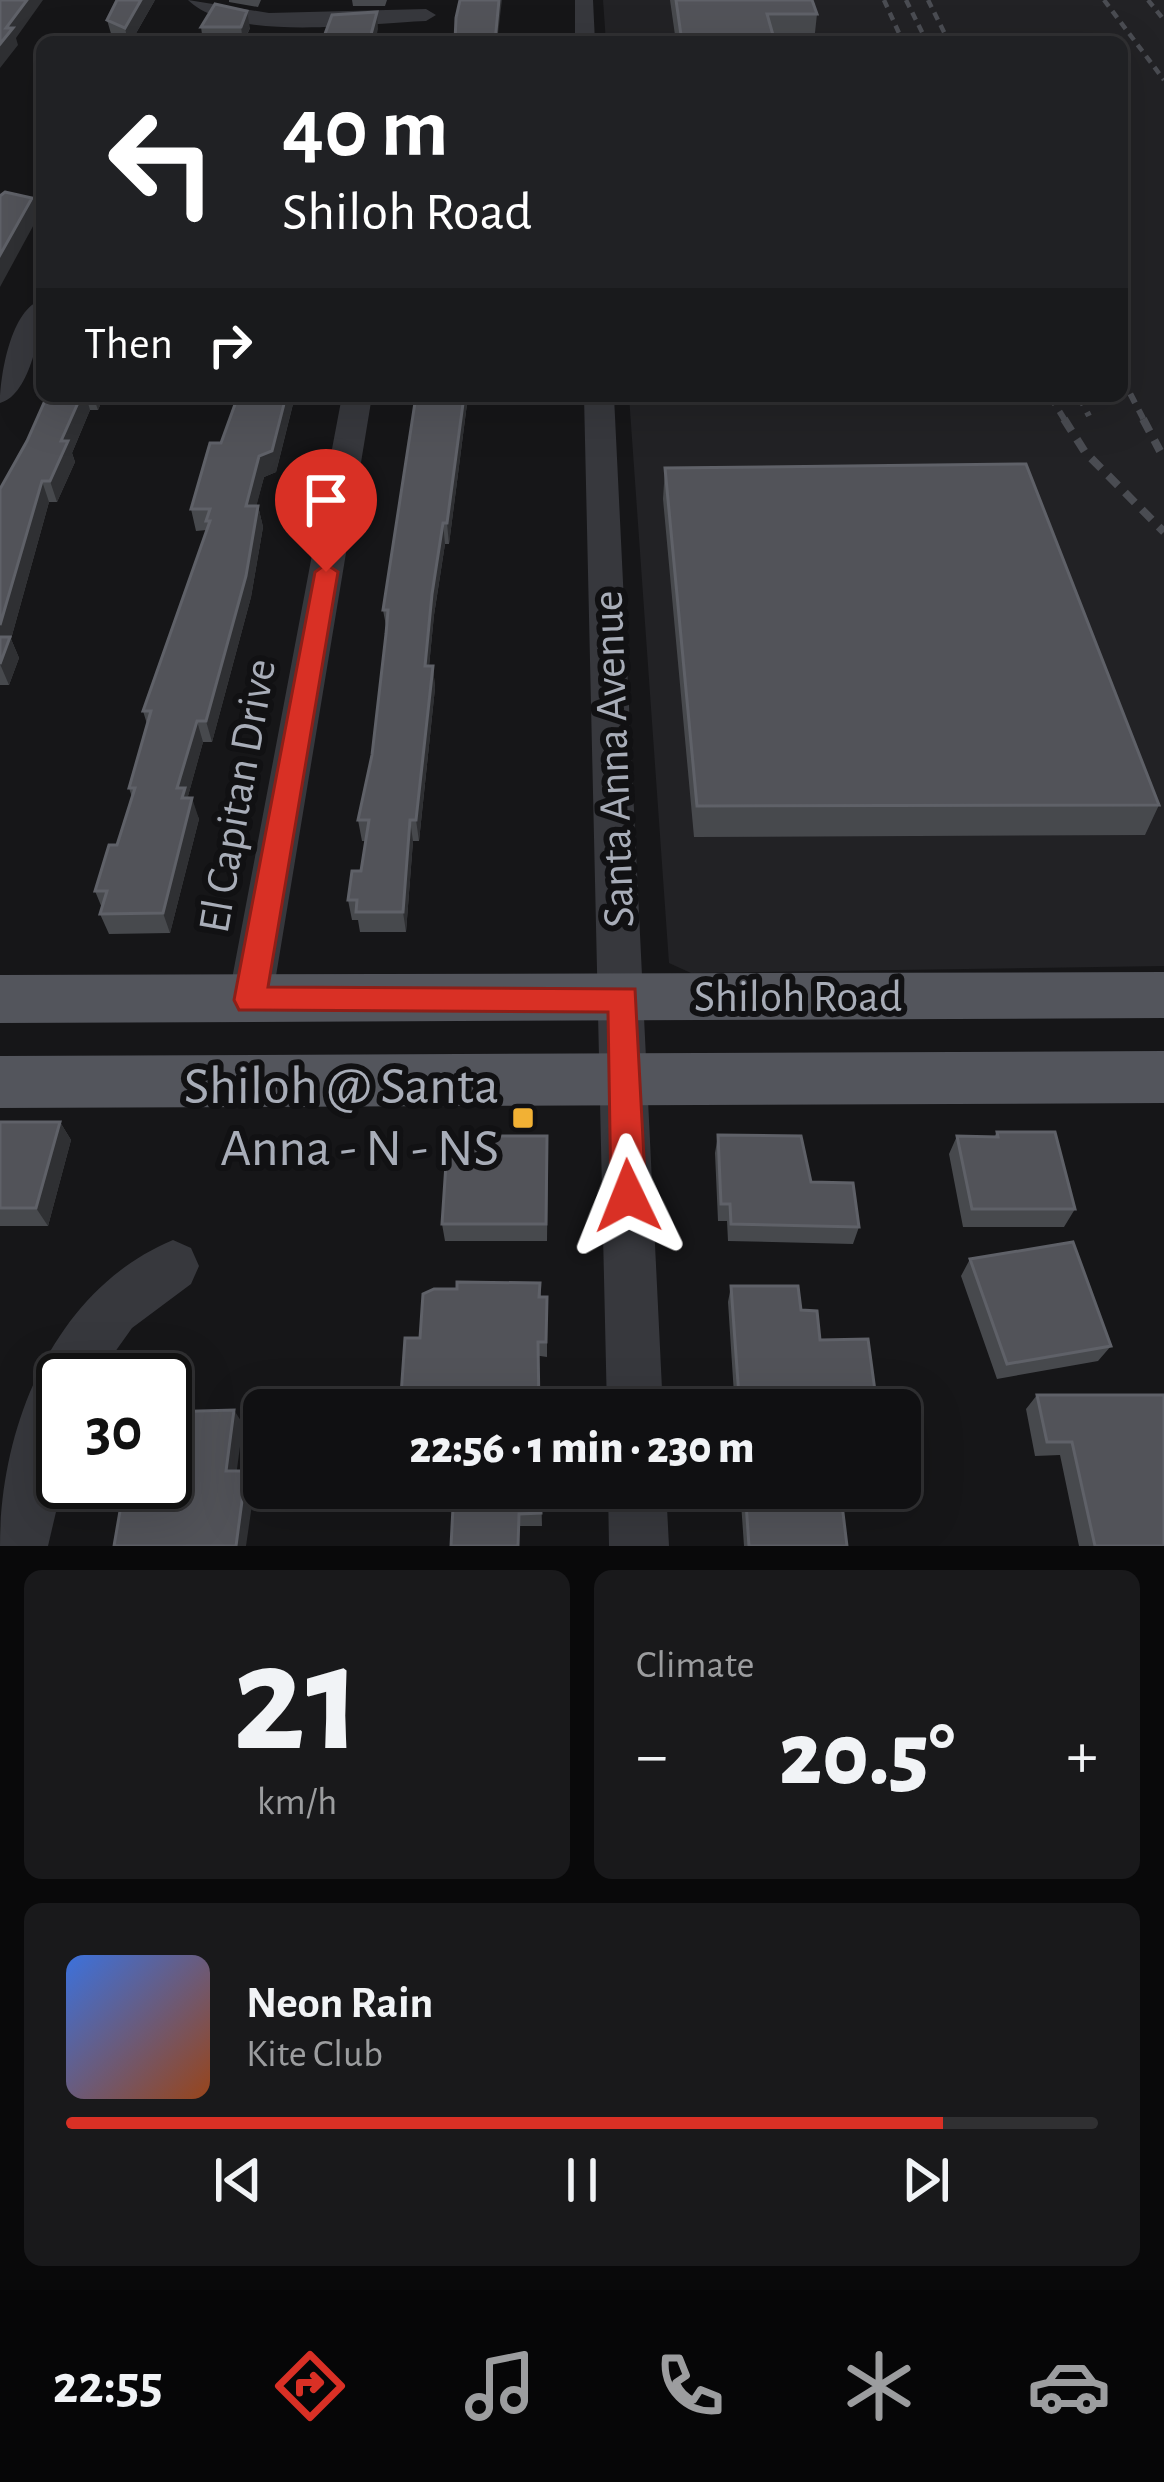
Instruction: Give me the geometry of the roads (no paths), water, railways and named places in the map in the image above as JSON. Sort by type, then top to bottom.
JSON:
[{"type":"main road","name":"Shiloh Road","points":[[0,999],[1164,995]]},
{"type":"main road","name":"Shiloh Road","points":[[0,1082],[1164,1077]]},
{"type":"street","points":[[196,0],[205,9],[242,16],[427,8]]},
{"type":"street","points":[[584,0],[586,36]]},
{"type":"street","points":[[0,394],[36,320]]},
{"type":"street","name":"El Capitan Drive","points":[[250,1000],[356,402]]},
{"type":"street","name":"Santa Anna Avenue","points":[[599,402],[634,1389]]},
{"type":"street","points":[[18,1546],[58,1384],[113,1309],[173,1266]]},
{"type":"street","points":[[638,1509],[639,1546]]},
{"type":"railway","points":[[884,0],[900,36]]},
{"type":"railway","points":[[906,0],[924,36]]},
{"type":"railway","points":[[928,0],[946,36]]},
{"type":"railway","points":[[1104,0],[1164,80]]},
{"type":"railway","points":[[1148,0],[1164,20]]},
{"type":"railway","points":[[1128,389],[1145,422]]},
{"type":"railway","points":[[1054,402],[1066,422]]},
{"type":"railway","points":[[1082,402],[1089,416]]},
{"type":"railway","points":[[1064,419],[1085,452],[1164,532]]},
{"type":"railway","points":[[1143,419],[1160,451]]},
{"type":"place","name":"Shiloh @ Santa Anna - N - NS","points":[[523,1118]]}]
